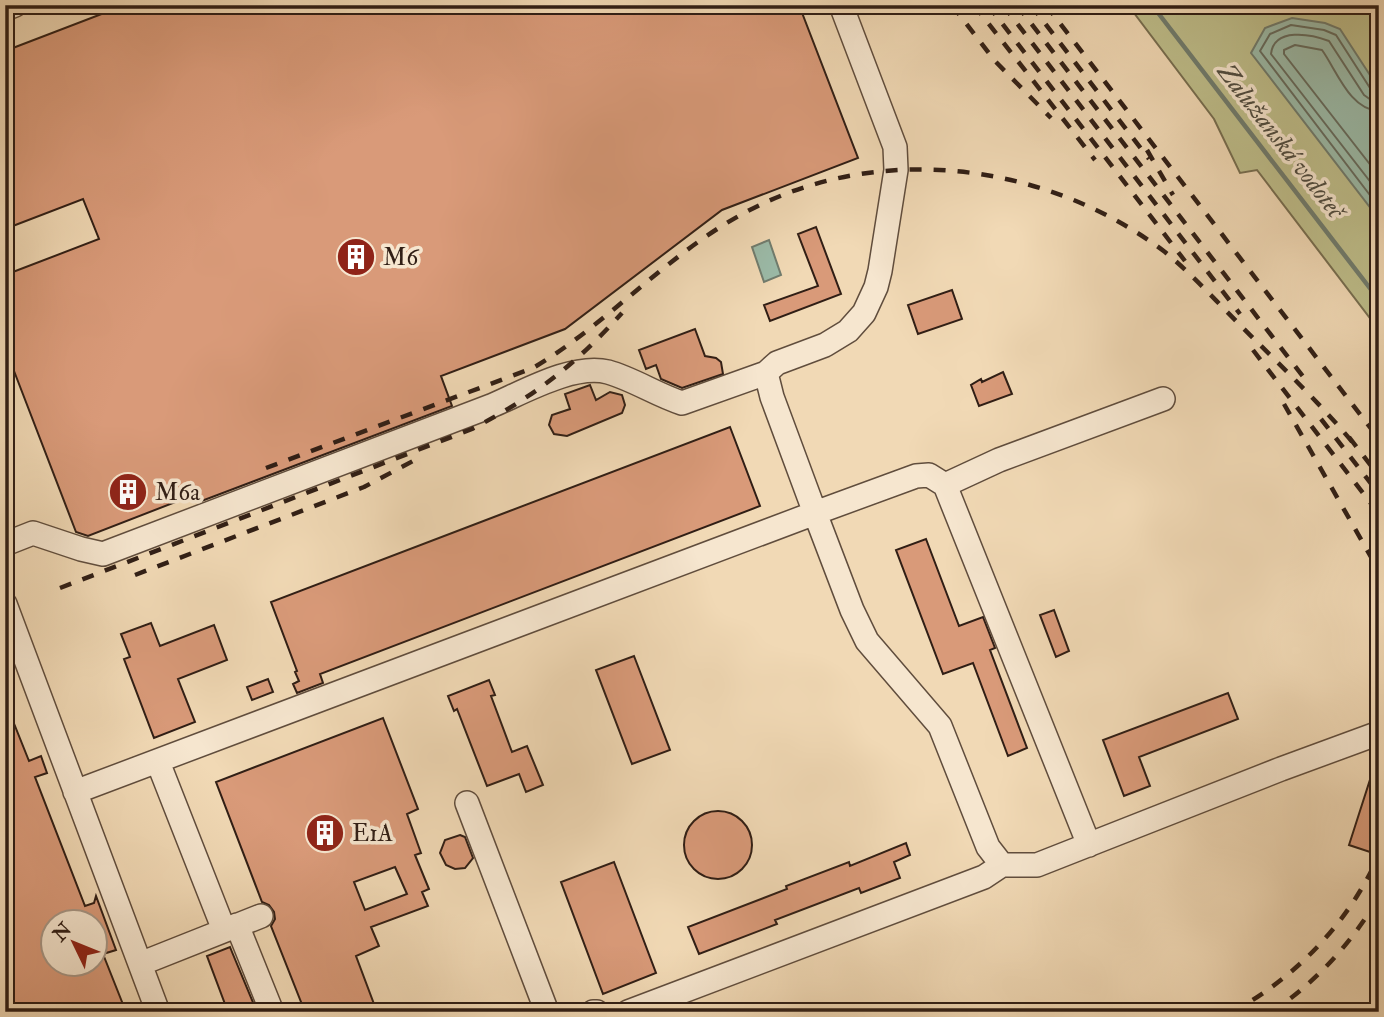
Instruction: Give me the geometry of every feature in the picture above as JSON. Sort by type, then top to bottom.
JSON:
[{"type":"lane","points":[[5,9],[15,5]]},
{"type":"lane","points":[[5,544],[33,533],[103,554],[491,406],[553,379],[585,370],[607,372],[682,403],[766,373],[777,363],[825,345],[848,331],[863,313],[876,287],[896,170],[895,147],[841,5]]},
{"type":"lane","points":[[766,373],[772,397],[852,610],[867,640],[940,726],[988,847],[1002,865]]},
{"type":"lane","points":[[945,485],[999,460],[1163,399]]},
{"type":"lane","points":[[75,792],[916,475],[929,475],[945,485],[1089,845]]},
{"type":"lane","points":[[5,604],[158,1012]]},
{"type":"lane","points":[[628,1012],[984,877],[1002,865],[1037,865],[1281,768],[1379,733]]},
{"type":"lane","points":[[158,762],[230,927],[272,1012]]},
{"type":"lane","points":[[467,803],[547,1012]]},
{"type":"lane","points":[[140,964],[261,916]]},
{"type":"green space","points":[[1128,5],[1379,5],[1379,330],[1257,170],[1240,173],[1214,119]]},
{"type":"water","points":[[1292,18],[1325,23],[1340,29],[1379,89],[1379,219],[1251,53],[1265,28]]},
{"type":"water","points":[[769,240],[781,275],[764,282],[752,247]]},
{"type":"building","name":"M6","points":[[125,5],[799,5],[858,158],[722,210],[565,329],[441,376],[452,406],[199,502],[196,494],[88,536],[76,532],[14,371],[5,375],[5,275],[99,239],[83,199],[5,229],[5,51]]},
{"type":"building","points":[[816,227],[841,294],[770,321],[764,305],[818,286],[798,234]]},
{"type":"building","points":[[952,290],[962,319],[918,334],[908,305]]},
{"type":"building","points":[[695,329],[705,356],[721,362],[723,374],[682,388],[661,379],[656,365],[646,369],[639,350]]},
{"type":"building","points":[[1003,372],[1012,394],[979,406],[971,385]]},
{"type":"building","points":[[590,385],[596,400],[610,392],[622,395],[625,405],[622,413],[567,436],[554,434],[549,425],[552,415],[570,409],[565,394]]},
{"type":"building","points":[[730,427],[760,506],[320,674],[323,683],[297,693],[293,684],[299,681],[295,672],[297,671],[271,602]]},
{"type":"building","points":[[926,539],[959,626],[983,617],[995,648],[990,650],[1027,748],[1008,756],[973,663],[943,674],[896,550]]},
{"type":"building","points":[[1054,610],[1069,651],[1056,657],[1040,615]]},
{"type":"building","points":[[151,623],[160,646],[214,625],[227,660],[178,679],[195,722],[154,738],[124,659],[130,657],[121,634]]},
{"type":"building","points":[[634,656],[670,750],[632,764],[596,670]]},
{"type":"building","points":[[268,679],[273,692],[252,700],[247,687]]},
{"type":"building","points":[[489,680],[495,695],[491,696],[512,752],[527,746],[543,785],[526,792],[519,774],[487,786],[457,709],[454,711],[448,696]]},
{"type":"building","points":[[1228,693],[1238,719],[1139,757],[1150,786],[1124,796],[1103,740]]},
{"type":"building","points":[[5,701],[29,761],[41,756],[47,773],[35,777],[85,906],[94,903],[96,896],[100,908],[38,908],[38,978],[108,978],[108,967],[126,1012],[5,1012]]},
{"type":"building","name":"E1A","points":[[383,718],[418,809],[407,814],[421,853],[415,855],[429,889],[422,892],[428,906],[371,927],[379,946],[356,956],[377,1012],[305,1012],[271,926],[275,919],[274,912],[269,905],[262,902],[216,782]],"holes":[[[395,867],[407,894],[365,910],[354,882]]]},
{"type":"building","points":[[1376,761],[1379,761],[1379,825],[1370,852],[1349,845]]},
{"type":"building","points":[[718,811],[731,814],[742,821],[749,832],[752,845],[749,858],[742,869],[731,876],[718,879],[705,876],[694,869],[687,858],[684,845],[687,832],[694,821],[705,814]]},
{"type":"building","points":[[460,835],[465,837],[473,858],[465,868],[455,869],[446,865],[440,853],[445,840]]},
{"type":"building","points":[[906,843],[910,855],[894,862],[900,878],[861,893],[859,888],[775,920],[777,924],[699,954],[688,927],[787,889],[786,886],[849,862],[850,866]]},
{"type":"building","points":[[614,862],[656,973],[603,994],[561,882]]},
{"type":"building","points":[[108,928],[116,950],[108,952]]},
{"type":"building","points":[[230,947],[257,1012],[228,1012],[207,956]]},
{"type":"waterway","name":"Zalužanská vodoteč","points":[[1152,5],[1379,300]]},
{"type":"railway","points":[[952,5],[995,61],[1051,118]]},
{"type":"railway","points":[[974,5],[1095,160]]},
{"type":"railway","points":[[988,5],[1185,261]]},
{"type":"railway","points":[[1003,5],[1240,314]]},
{"type":"railway","points":[[1017,5],[1305,379]]},
{"type":"railway","points":[[1031,5],[1149,159]]},
{"type":"railway","points":[[1046,5],[1379,439]]},
{"type":"railway","points":[[1147,150],[1173,195]]},
{"type":"railway","points":[[266,468],[533,368],[587,331],[690,248],[746,212],[797,190],[851,176],[906,170],[961,172],[1015,181],[1068,198],[1118,222],[1165,252],[1185,269],[1299,384],[1354,444]]},
{"type":"railway","points":[[60,588],[472,429],[535,392],[588,348],[622,313]]},
{"type":"railway","points":[[1253,350],[1379,514]]},
{"type":"railway","points":[[1284,404],[1379,571]]},
{"type":"railway","points":[[1321,419],[1379,494]]},
{"type":"railway","points":[[1349,437],[1379,476]]},
{"type":"railway","points":[[135,575],[364,487],[413,461]]},
{"type":"railway","points":[[1232,1012],[1278,982],[1319,946],[1353,903],[1379,855]]},
{"type":"railway","points":[[1271,1012],[1318,975],[1345,946],[1379,897]]},
{"type":"place","name":"M6","points":[[356,257]]},
{"type":"place","name":"M6a","points":[[128,492]]},
{"type":"place","name":"E1A","points":[[325,833]]}]
